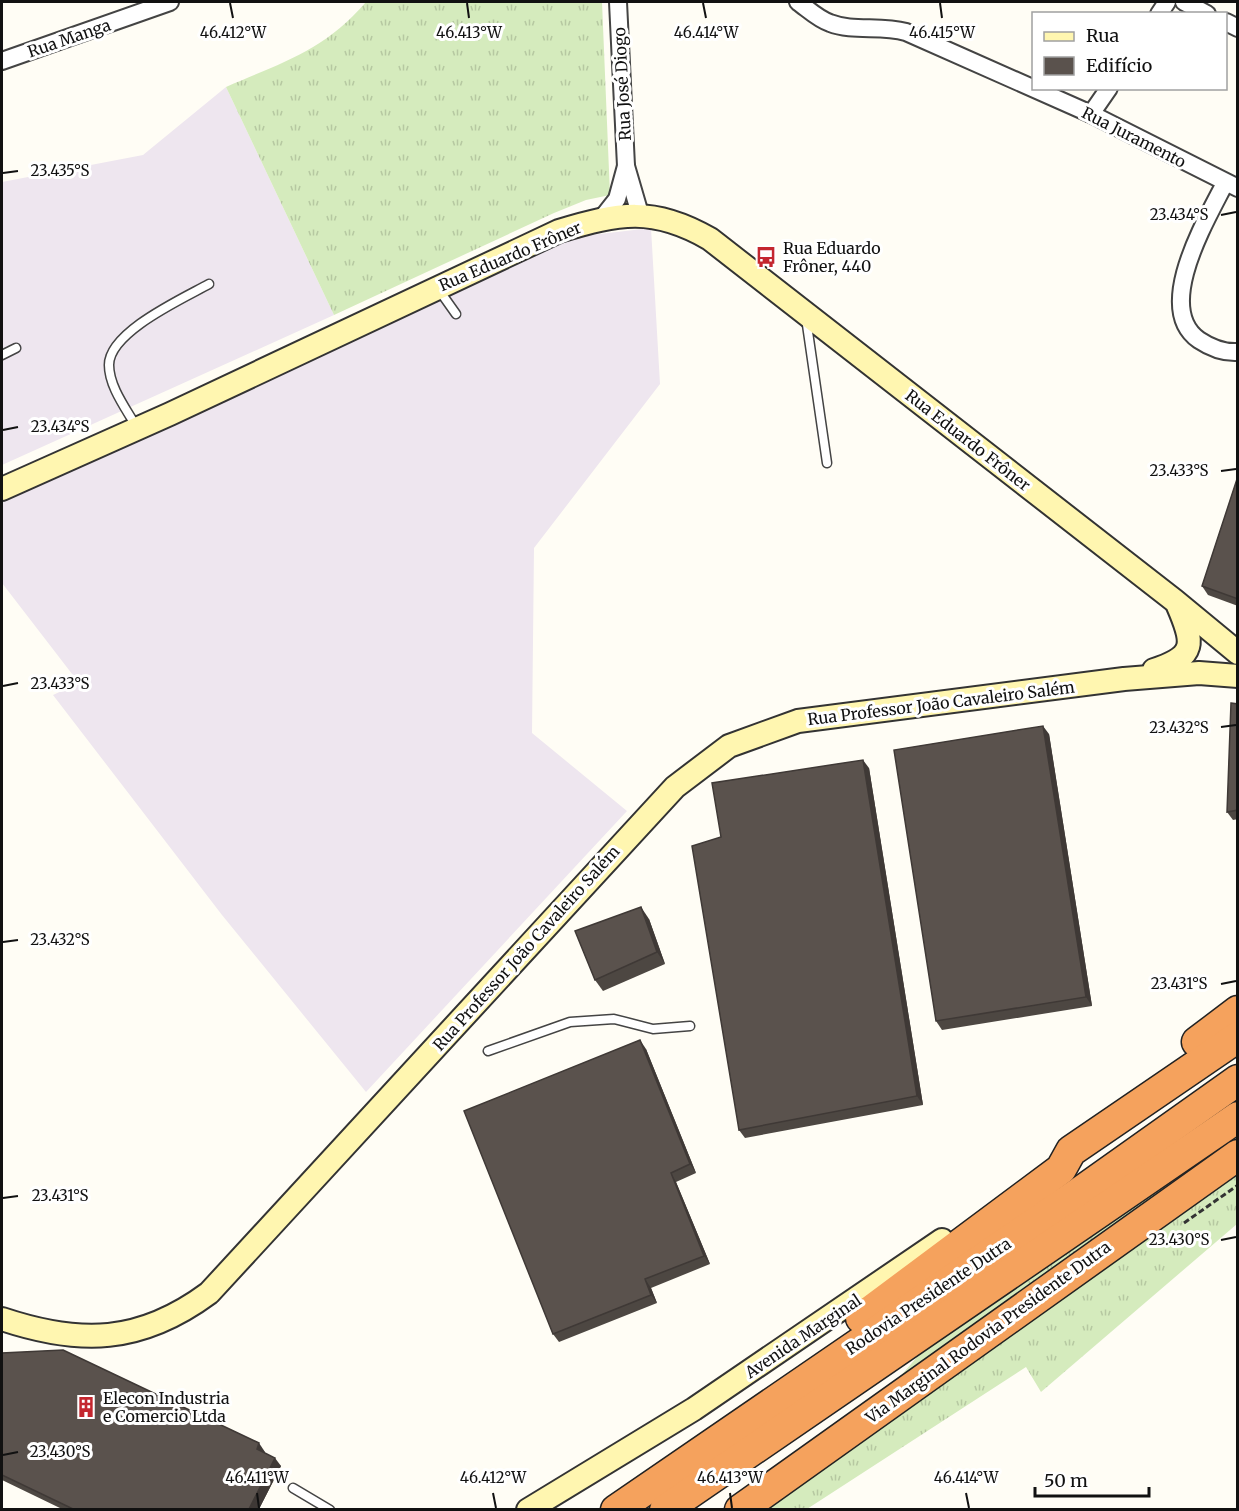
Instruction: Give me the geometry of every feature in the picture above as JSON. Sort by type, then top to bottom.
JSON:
[{"type":"highway","points":[[1138,1105],[1158,1072],[1238,1011]]},
{"type":"highway","points":[[668,1474],[693,1443],[1062,1169],[1071,1151],[1238,1037]]},
{"type":"highway","name":"Rodovia Presidente Dutra","points":[[616,1509],[1080,1192],[1238,1080]]},
{"type":"highway","name":"Rodovia Presidente Dutra","points":[[665,1509],[1238,1117]]},
{"type":"highway","name":"Via Marginal Rodovia Presidente Dutra","points":[[740,1509],[1238,1155]]},
{"type":"main road","name":"Rua Eduardo Frôner","points":[[2,489],[137,429],[560,231],[602,218],[640,214],[682,225],[710,239],[1175,601],[1238,653]]},
{"type":"main road","name":"Rua Professor João Cavaleiro Salém","points":[[1124,679],[1177,662],[1185,654],[1189,645],[1189,630],[1175,601]]},
{"type":"main road","name":"Rua Professor João Cavaleiro Salém","points":[[2,1319],[40,1332],[88,1337],[141,1329],[161,1322],[189,1308],[209,1293],[675,787],[729,746],[798,721],[1124,679],[1199,673],[1238,676]]},
{"type":"main road","name":"Avenida Marginal","points":[[528,1509],[732,1383],[1071,1151]]},
{"type":"street","name":"Rua Manga","points":[[2,61],[170,2]]},
{"type":"street","name":"Rua José Diogo","points":[[618,2],[626,166],[640,214]]},
{"type":"street","name":"Rua Juramento","points":[[798,2],[830,23],[848,27],[879,26],[906,32],[1032,88]]},
{"type":"street","points":[[1184,2],[1203,12]]},
{"type":"street","name":"Rua Juramento","points":[[1037,90],[1091,114],[1231,185]]},
{"type":"street","points":[[1091,114],[1108,90]]},
{"type":"street","name":"Rua José Diogo","points":[[602,218],[616,199],[626,166]]},
{"type":"street","points":[[1231,185],[1188,263],[1181,294],[1183,317],[1195,336],[1212,348],[1238,352]]},
{"type":"lane","points":[[137,429],[114,384],[109,366],[111,350],[128,332],[209,284]]},
{"type":"lane","points":[[437,287],[456,314]]},
{"type":"lane","points":[[806,315],[827,463]]},
{"type":"lane","points":[[2,355],[16,348]]},
{"type":"lane","points":[[488,1051],[570,1022],[614,1019],[653,1029],[690,1026]]},
{"type":"lane","points":[[293,1488],[330,1509]]},
{"type":"shaded area","points":[[226,87],[334,315],[2,465],[2,182],[143,155]]},
{"type":"shaded area","points":[[651,228],[660,384],[534,548],[532,733],[627,811],[366,1092],[222,915],[53,695],[79,683],[2,583],[2,498],[574,237]]},
{"type":"green space","points":[[366,2],[602,2],[610,195],[586,200],[554,213],[334,315],[226,87],[302,54],[350,19]]},
{"type":"green space","points":[[1237,1129],[1237,1224],[1041,1392],[1026,1367],[807,1509],[766,1510],[821,1469],[929,1343]]},
{"type":"building","points":[[1238,476],[1238,599],[1202,586]]},
{"type":"building","points":[[1231,703],[1238,704],[1238,810],[1227,812]]},
{"type":"building","points":[[1043,726],[1086,997],[936,1021],[894,750]]},
{"type":"building","points":[[863,760],[917,1096],[739,1130],[692,846],[721,837],[712,783]]},
{"type":"building","points":[[641,907],[657,952],[595,980],[575,931]]},
{"type":"building","points":[[640,1040],[690,1164],[671,1173],[704,1256],[645,1279],[651,1295],[553,1334],[464,1111]]},
{"type":"building","name":"Elecon Industria e Comercio Ltda","points":[[63,1350],[259,1443],[257,1449],[275,1458],[249,1509],[73,1509],[2,1475],[2,1353]]},
{"type":"place","name":"Rua Eduardo Frôner, 440","points":[[766,257]]},
{"type":"place","name":"Elecon Industria e Comercio Ltda","points":[[86,1407]]}]
